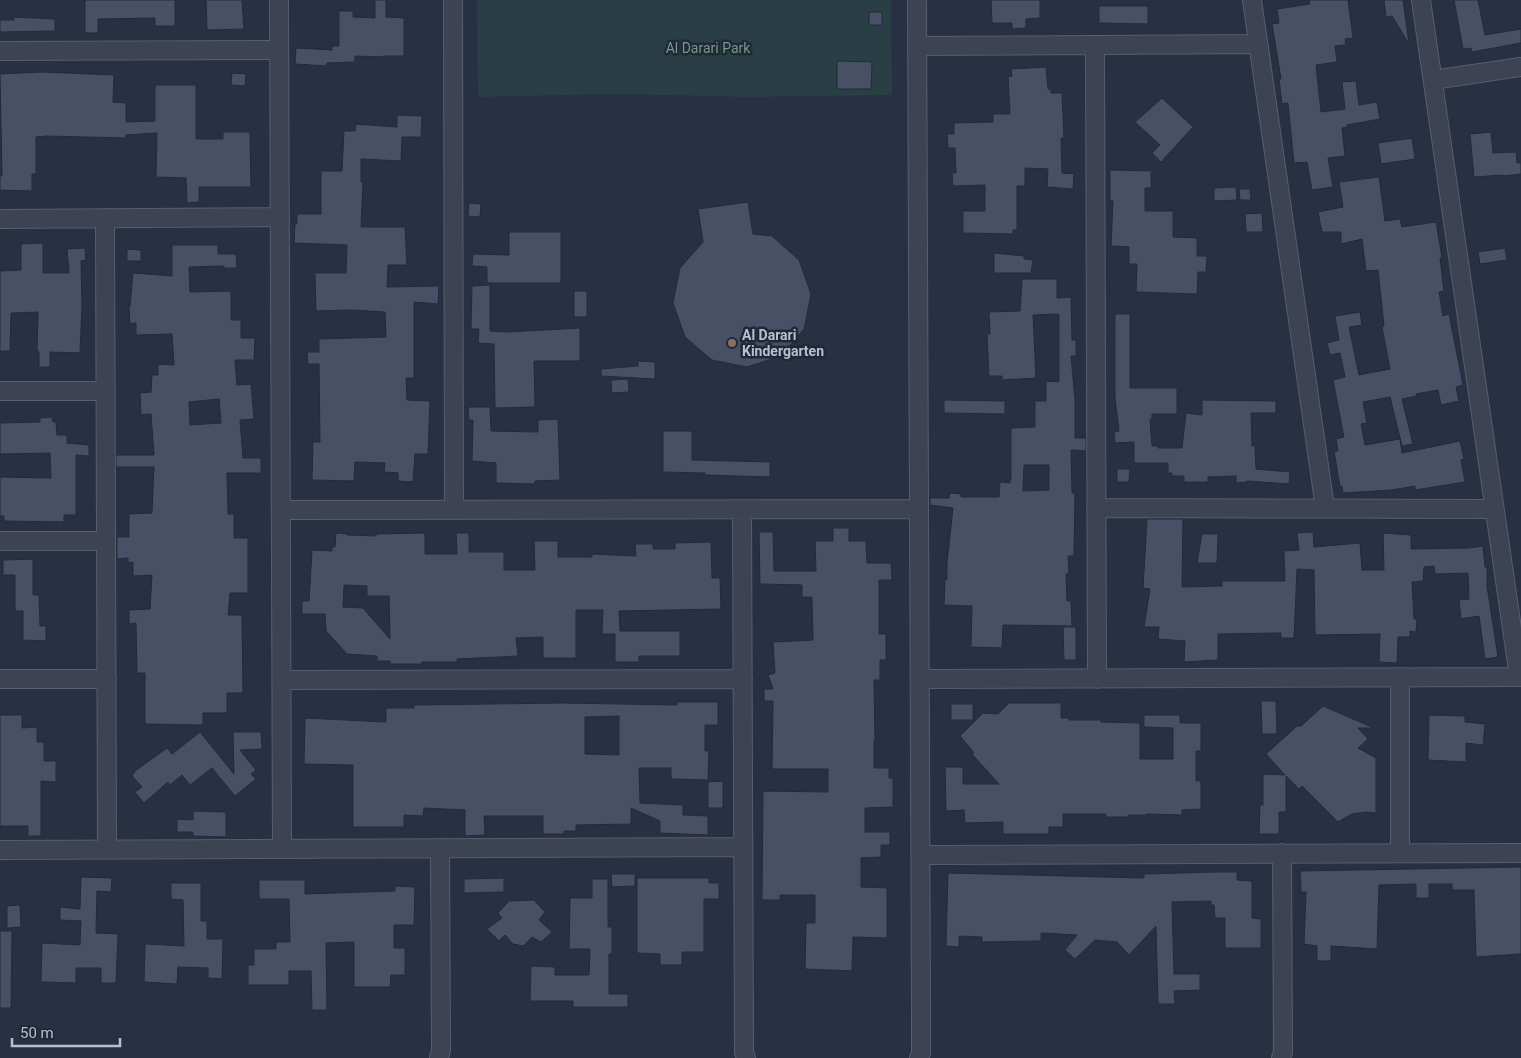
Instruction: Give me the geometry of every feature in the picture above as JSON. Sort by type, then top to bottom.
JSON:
[{"type":"street","points":[[279,0],[282,849]]},
{"type":"street","points":[[452,0],[454,510]]},
{"type":"street","points":[[917,0],[921,1056]]},
{"type":"street","points":[[1252,0],[1325,508]]},
{"type":"street","points":[[920,679],[1520,677],[1421,0]]},
{"type":"street","points":[[917,46],[1258,44]]},
{"type":"street","points":[[1095,45],[1097,679]]},
{"type":"street","points":[[0,51],[279,50]]},
{"type":"street","points":[[1433,80],[1521,67]]},
{"type":"street","points":[[0,218],[280,217]]},
{"type":"street","points":[[105,218],[108,850]]},
{"type":"street","points":[[0,391],[106,391]]},
{"type":"street","points":[[1096,508],[1494,509]]},
{"type":"street","points":[[281,510],[919,509]]},
{"type":"street","points":[[742,510],[744,1056]]},
{"type":"street","points":[[0,541],[106,541]]},
{"type":"street","points":[[1400,677],[1400,853]]},
{"type":"street","points":[[0,679],[107,679]]},
{"type":"street","points":[[282,680],[743,679]]},
{"type":"street","points":[[0,850],[743,847]]},
{"type":"street","points":[[440,848],[441,1055]]},
{"type":"street","points":[[1282,853],[1284,1056]]},
{"type":"street","points":[[920,854],[1521,853]]},
{"type":"green space","name":"Al Darari Park","points":[[477,0],[891,0],[892,95],[753,97],[616,94],[478,97]]},
{"type":"building","points":[[85,0],[175,0],[175,26],[155,26],[155,18],[98,19],[98,33],[85,33]]},
{"type":"building","points":[[206,0],[242,0],[244,29],[207,30]]},
{"type":"building","points":[[375,0],[386,0],[386,17],[404,18],[404,56],[355,56],[355,62],[327,63],[326,66],[295,64],[296,48],[332,50],[332,46],[339,46],[339,11],[353,11],[353,17],[375,18]]},
{"type":"building","points":[[991,0],[1040,0],[1040,18],[1026,19],[1026,28],[1012,29],[1012,23],[992,23]]},
{"type":"building","points":[[1309,0],[1348,0],[1353,38],[1345,39],[1346,45],[1335,46],[1337,62],[1316,65],[1321,112],[1345,109],[1342,82],[1356,81],[1359,105],[1377,102],[1380,119],[1347,125],[1347,127],[1342,128],[1345,156],[1328,158],[1333,187],[1312,190],[1307,162],[1294,163],[1288,103],[1282,104],[1279,79],[1281,79],[1272,24],[1279,23],[1277,9],[1310,4]]},
{"type":"building","points":[[1384,0],[1403,0],[1409,44],[1392,16],[1386,17]]},
{"type":"building","points":[[1454,0],[1478,0],[1485,35],[1521,29],[1521,43],[1472,52],[1471,48],[1463,49]]},
{"type":"building","points":[[1099,6],[1148,6],[1148,24],[1099,23]]},
{"type":"building","points":[[869,12],[882,12],[882,25],[869,25]]},
{"type":"building","points":[[14,17],[55,19],[55,31],[0,32],[0,20],[14,20]]},
{"type":"building","points":[[837,61],[872,62],[871,89],[837,89]]},
{"type":"building","points":[[1046,67],[1048,89],[1051,89],[1051,93],[1062,93],[1064,138],[1061,138],[1062,173],[1074,174],[1073,189],[1047,187],[1048,169],[1025,168],[1025,186],[1017,186],[1017,230],[1013,230],[1013,234],[963,233],[963,211],[985,211],[985,185],[953,186],[952,173],[956,173],[955,148],[948,148],[947,134],[954,134],[954,123],[993,122],[993,114],[1010,114],[1008,77],[1012,76],[1011,69]]},
{"type":"building","points":[[41,72],[114,75],[113,102],[126,103],[126,122],[155,121],[155,85],[196,85],[196,139],[223,139],[223,132],[250,132],[251,187],[199,187],[199,202],[187,203],[186,178],[156,177],[157,133],[126,135],[125,138],[36,137],[36,174],[32,174],[32,191],[0,190],[0,176],[2,176],[0,74]]},
{"type":"building","points":[[232,73],[246,74],[245,86],[231,85]]},
{"type":"building","points":[[1162,98],[1193,127],[1161,162],[1152,153],[1160,145],[1135,122]]},
{"type":"building","points":[[397,115],[422,116],[421,137],[402,137],[401,161],[361,159],[361,182],[363,182],[361,227],[405,227],[407,265],[388,265],[387,287],[439,286],[438,304],[414,302],[414,378],[406,378],[407,400],[430,401],[428,454],[415,454],[413,482],[398,481],[398,473],[384,472],[385,463],[355,462],[354,481],[312,480],[313,442],[320,442],[319,364],[308,364],[307,352],[319,352],[319,339],[386,337],[385,312],[351,310],[316,311],[315,273],[346,273],[347,245],[294,243],[297,214],[321,214],[321,171],[342,171],[344,131],[355,131],[356,124],[397,127]]},
{"type":"building","points":[[1491,132],[1493,153],[1516,152],[1517,163],[1521,163],[1521,174],[1474,177],[1470,134]]},
{"type":"building","points":[[1412,138],[1415,159],[1381,164],[1378,143]]},
{"type":"building","points":[[1110,170],[1153,171],[1151,173],[1151,188],[1145,188],[1145,211],[1173,211],[1173,237],[1197,238],[1197,256],[1207,256],[1206,272],[1198,272],[1197,294],[1136,292],[1137,264],[1129,264],[1129,247],[1111,246],[1113,201],[1110,201]]},
{"type":"building","points":[[1379,177],[1385,221],[1400,219],[1402,227],[1436,222],[1442,258],[1440,258],[1444,291],[1439,292],[1443,316],[1449,314],[1463,385],[1456,387],[1459,401],[1441,405],[1438,390],[1402,399],[1413,444],[1402,446],[1390,397],[1363,402],[1367,423],[1361,424],[1365,445],[1400,439],[1402,453],[1460,441],[1464,459],[1461,460],[1465,482],[1415,490],[1415,486],[1392,490],[1343,493],[1342,486],[1340,487],[1334,451],[1338,451],[1336,439],[1344,437],[1333,380],[1345,377],[1340,353],[1330,355],[1327,343],[1339,340],[1335,316],[1360,312],[1362,325],[1349,327],[1359,375],[1390,369],[1382,327],[1384,326],[1378,270],[1366,271],[1362,239],[1341,244],[1341,232],[1322,232],[1318,212],[1343,207],[1339,182]]},
{"type":"building","points":[[1236,187],[1237,200],[1214,201],[1214,188]]},
{"type":"building","points":[[1239,189],[1250,189],[1251,200],[1240,200]]},
{"type":"building","points":[[748,202],[753,234],[772,236],[799,260],[811,294],[804,329],[781,356],[747,367],[712,360],[685,337],[673,303],[680,268],[703,242],[698,209]]},
{"type":"building","points":[[469,203],[481,204],[480,217],[468,216]]},
{"type":"building","points":[[1262,213],[1263,232],[1246,232],[1245,214]]},
{"type":"building","points":[[509,232],[561,232],[561,283],[487,283],[487,267],[472,266],[473,254],[509,255]]},
{"type":"building","points":[[43,243],[43,273],[69,273],[67,249],[85,248],[86,260],[81,261],[80,353],[50,352],[50,367],[39,367],[39,352],[37,351],[38,312],[11,313],[10,351],[0,351],[0,271],[21,270],[21,244]]},
{"type":"building","points":[[172,245],[218,245],[218,254],[236,254],[237,268],[224,268],[224,266],[189,267],[190,292],[231,291],[231,320],[241,320],[241,338],[255,338],[254,360],[235,360],[237,385],[251,384],[254,419],[240,420],[243,458],[261,458],[261,473],[227,473],[228,514],[234,514],[234,538],[248,538],[248,593],[230,593],[228,615],[242,615],[243,693],[227,693],[227,713],[203,713],[203,725],[145,724],[145,673],[137,673],[136,623],[129,624],[129,610],[150,609],[152,575],[133,576],[133,562],[128,563],[128,558],[117,559],[117,537],[129,537],[129,514],[152,513],[154,467],[116,467],[116,455],[154,455],[151,414],[141,415],[140,393],[151,392],[152,375],[158,375],[158,364],[174,365],[172,334],[136,335],[136,323],[130,324],[129,306],[133,273],[172,276]],"holes":[[[219,399],[221,423],[190,425],[189,402]]]},
{"type":"building","points":[[1505,248],[1507,260],[1480,264],[1478,252]]},
{"type":"building","points":[[127,249],[141,250],[141,261],[127,261]]},
{"type":"building","points":[[994,253],[1024,256],[1024,259],[1033,260],[1031,273],[994,273]]},
{"type":"building","points":[[1022,279],[1057,279],[1057,298],[1071,297],[1072,340],[1076,340],[1076,356],[1071,356],[1075,399],[1075,438],[1086,438],[1086,451],[1071,450],[1072,493],[1075,493],[1074,556],[1068,556],[1069,574],[1066,574],[1067,601],[1071,601],[1072,626],[1003,625],[1002,648],[971,647],[972,606],[944,605],[953,508],[930,505],[930,498],[949,498],[950,493],[961,494],[961,497],[999,497],[1000,482],[1010,483],[1011,480],[1011,428],[1035,427],[1035,401],[1046,401],[1046,381],[1059,382],[1059,314],[1033,315],[1036,378],[1002,380],[1002,376],[989,376],[987,334],[990,334],[989,312],[1020,311]],"holes":[[[1024,465],[1049,465],[1049,490],[1023,491]]]},
{"type":"building","points":[[490,285],[490,331],[507,332],[580,328],[580,361],[534,361],[535,407],[495,408],[494,344],[478,343],[479,329],[471,329],[472,286]]},
{"type":"building","points":[[574,291],[587,291],[587,317],[574,317]]},
{"type":"building","points":[[1115,314],[1130,314],[1130,388],[1177,388],[1177,414],[1152,414],[1152,419],[1150,419],[1152,446],[1158,446],[1158,448],[1182,448],[1186,413],[1202,415],[1202,400],[1276,401],[1276,413],[1251,413],[1252,446],[1255,446],[1256,469],[1290,472],[1289,484],[1247,481],[1236,483],[1236,476],[1208,477],[1208,482],[1184,482],[1184,476],[1172,476],[1172,473],[1168,473],[1168,463],[1134,463],[1134,442],[1115,443],[1114,432],[1119,431],[1115,398]]},
{"type":"building","points":[[638,361],[655,362],[655,379],[601,376],[601,369],[638,366]]},
{"type":"building","points":[[628,379],[629,392],[612,393],[611,380]]},
{"type":"building","points":[[944,400],[1005,401],[1005,414],[944,413]]},
{"type":"building","points":[[468,407],[490,407],[491,431],[538,432],[538,420],[558,419],[560,480],[535,481],[535,484],[496,483],[496,463],[472,461],[473,420],[469,420]]},
{"type":"building","points":[[52,417],[53,422],[56,422],[57,435],[67,435],[67,443],[89,445],[89,456],[76,455],[76,515],[64,515],[64,522],[4,521],[4,516],[0,516],[0,477],[51,478],[50,453],[0,454],[0,423],[40,422],[40,418]]},
{"type":"building","points":[[663,431],[692,431],[692,460],[770,462],[770,477],[663,472]]},
{"type":"building","points":[[1117,469],[1130,469],[1129,482],[1117,482]]},
{"type":"building","points":[[1147,519],[1183,519],[1182,587],[1222,586],[1222,581],[1285,581],[1284,551],[1299,550],[1297,533],[1313,532],[1314,547],[1360,543],[1362,570],[1384,570],[1383,533],[1411,535],[1411,549],[1483,546],[1498,657],[1485,659],[1479,616],[1461,619],[1459,600],[1469,599],[1468,573],[1435,574],[1434,566],[1424,567],[1423,581],[1412,582],[1414,619],[1417,619],[1416,632],[1410,631],[1410,637],[1398,637],[1397,663],[1379,662],[1380,634],[1315,635],[1314,570],[1297,569],[1294,638],[1281,638],[1281,633],[1218,634],[1218,660],[1184,662],[1185,641],[1158,639],[1159,627],[1144,627],[1150,589],[1143,588]]},
{"type":"building","points":[[833,528],[849,528],[849,541],[866,541],[867,563],[891,563],[892,580],[879,580],[879,634],[886,634],[886,660],[880,660],[880,680],[874,680],[874,768],[889,768],[889,778],[893,778],[893,807],[865,808],[865,832],[890,832],[890,845],[881,845],[881,857],[861,858],[861,887],[887,888],[887,938],[853,937],[852,971],[805,969],[806,923],[815,923],[815,895],[780,895],[780,900],[762,900],[763,791],[828,792],[828,769],[772,769],[773,701],[764,701],[764,689],[773,689],[768,675],[775,673],[773,642],[813,640],[812,597],[802,597],[802,585],[760,584],[759,532],[773,532],[774,571],[816,571],[815,541],[833,541]]},
{"type":"building","points":[[336,533],[376,536],[376,534],[425,533],[425,554],[457,554],[456,533],[469,533],[469,552],[504,552],[504,570],[535,570],[534,541],[558,541],[558,557],[592,557],[592,554],[636,556],[635,544],[653,544],[653,549],[675,549],[675,543],[711,542],[712,578],[720,578],[721,609],[619,611],[620,631],[680,631],[680,656],[639,656],[639,662],[615,662],[615,634],[602,634],[603,610],[576,610],[576,658],[543,658],[543,637],[516,638],[518,656],[457,659],[457,662],[390,664],[390,661],[377,661],[377,656],[347,654],[326,631],[325,614],[302,614],[302,601],[309,601],[312,550],[332,551],[332,547],[335,547]],"holes":[[[344,585],[367,586],[367,596],[389,596],[390,639],[363,608],[343,607]]]},
{"type":"building","points":[[1202,534],[1218,534],[1217,563],[1197,563]]},
{"type":"building","points":[[33,559],[33,595],[39,595],[40,626],[46,626],[46,641],[23,640],[23,611],[15,611],[15,575],[3,575],[3,560]]},
{"type":"building","points":[[1063,627],[1076,627],[1076,660],[1064,660]]},
{"type":"building","points":[[1261,701],[1276,701],[1277,734],[1262,734]]},
{"type":"building","points":[[677,702],[718,702],[718,725],[705,725],[705,751],[709,751],[708,780],[671,779],[671,768],[639,768],[640,803],[683,805],[683,815],[708,816],[708,835],[660,833],[660,821],[631,808],[631,824],[576,825],[576,831],[564,831],[564,834],[543,834],[543,816],[484,816],[485,835],[465,836],[465,810],[424,808],[423,816],[404,815],[404,827],[353,827],[353,765],[304,764],[305,718],[386,722],[386,708],[414,708],[414,705],[563,703],[677,705]],"holes":[[[619,716],[619,755],[585,754],[585,717]]]},
{"type":"building","points":[[1009,703],[1061,703],[1061,718],[1140,723],[1140,759],[1173,759],[1173,728],[1144,727],[1144,715],[1180,715],[1180,723],[1201,723],[1201,751],[1196,751],[1196,781],[1201,781],[1201,809],[1182,810],[1182,815],[1146,814],[1128,815],[1128,817],[1106,817],[1106,814],[1063,814],[1063,827],[1049,827],[1049,834],[1003,834],[1003,822],[965,823],[964,810],[946,811],[945,767],[963,767],[963,784],[999,784],[971,753],[974,753],[960,736],[983,713],[998,714]]},
{"type":"building","points":[[951,704],[973,704],[973,720],[951,720]]},
{"type":"building","points":[[1323,706],[1374,728],[1358,728],[1368,739],[1358,748],[1376,758],[1376,813],[1352,814],[1338,822],[1302,786],[1299,789],[1286,776],[1286,812],[1279,812],[1279,834],[1259,834],[1260,805],[1263,805],[1263,774],[1285,775],[1266,754]]},
{"type":"building","points":[[0,715],[22,715],[22,728],[37,727],[37,742],[44,742],[44,761],[56,761],[56,782],[41,781],[41,836],[28,836],[28,826],[0,826]]},
{"type":"building","points":[[1429,715],[1465,716],[1465,722],[1485,724],[1483,745],[1466,743],[1466,762],[1428,760]]},
{"type":"building","points":[[200,732],[234,774],[233,732],[261,732],[262,749],[240,750],[256,770],[251,774],[256,779],[235,796],[212,768],[190,785],[182,775],[170,785],[168,782],[144,803],[135,792],[142,787],[132,776],[135,771],[167,748],[172,754]]},
{"type":"building","points":[[723,781],[723,808],[708,808],[708,782]]},
{"type":"building","points":[[193,811],[226,812],[226,837],[193,836],[193,832],[177,832],[177,819],[193,820]]},
{"type":"building","points":[[1521,867],[1521,954],[1476,957],[1474,890],[1452,890],[1452,884],[1429,884],[1429,898],[1416,898],[1416,884],[1379,885],[1377,949],[1331,946],[1331,961],[1317,961],[1317,946],[1304,944],[1306,892],[1301,892],[1300,871]]},
{"type":"building","points":[[1237,872],[1237,880],[1252,881],[1252,918],[1261,919],[1261,948],[1225,948],[1225,918],[1215,918],[1214,905],[1211,905],[1211,901],[1172,902],[1174,974],[1200,974],[1200,990],[1174,991],[1175,1004],[1158,1004],[1156,926],[1129,955],[1117,942],[1095,940],[1075,959],[1065,950],[1077,935],[1041,933],[1041,941],[982,942],[982,937],[959,936],[959,947],[946,946],[948,873],[1144,878],[1144,874]]},
{"type":"building","points":[[611,874],[635,874],[635,886],[612,887]]},
{"type":"building","points":[[81,877],[112,878],[111,892],[97,891],[96,933],[118,934],[116,983],[101,983],[101,968],[76,968],[76,983],[41,982],[42,943],[80,945],[81,921],[60,920],[60,907],[80,909]]},
{"type":"building","points":[[504,878],[504,892],[464,893],[464,879]]},
{"type":"building","points":[[637,878],[709,878],[709,883],[719,883],[719,899],[704,899],[704,952],[682,952],[682,965],[660,965],[660,954],[637,953]]},
{"type":"building","points":[[592,879],[608,879],[608,927],[612,927],[612,954],[609,954],[609,994],[628,994],[628,1007],[573,1007],[573,1001],[530,1001],[531,966],[555,967],[555,975],[589,975],[590,949],[569,949],[570,898],[592,898]]},
{"type":"building","points":[[259,880],[305,880],[305,894],[395,891],[395,886],[415,887],[414,925],[394,925],[394,948],[405,948],[405,975],[391,975],[390,987],[354,987],[354,942],[326,943],[327,1010],[312,1010],[311,971],[289,971],[289,985],[248,985],[248,965],[254,965],[254,949],[276,949],[276,942],[290,942],[289,899],[259,899]]},
{"type":"building","points":[[171,883],[201,883],[201,921],[207,921],[207,939],[223,939],[222,979],[208,978],[208,968],[178,967],[177,984],[144,982],[145,944],[184,946],[183,900],[171,899]]},
{"type":"building","points":[[534,900],[545,912],[539,920],[552,932],[541,942],[532,937],[523,946],[513,944],[505,935],[499,941],[487,929],[502,918],[498,913],[509,901]]},
{"type":"building","points":[[20,905],[21,927],[7,928],[7,906]]},
{"type":"building","points":[[0,931],[12,931],[11,1008],[0,1008]]},
{"type":"place","name":"Al Darari Kindergarten","points":[[732,343]]}]
